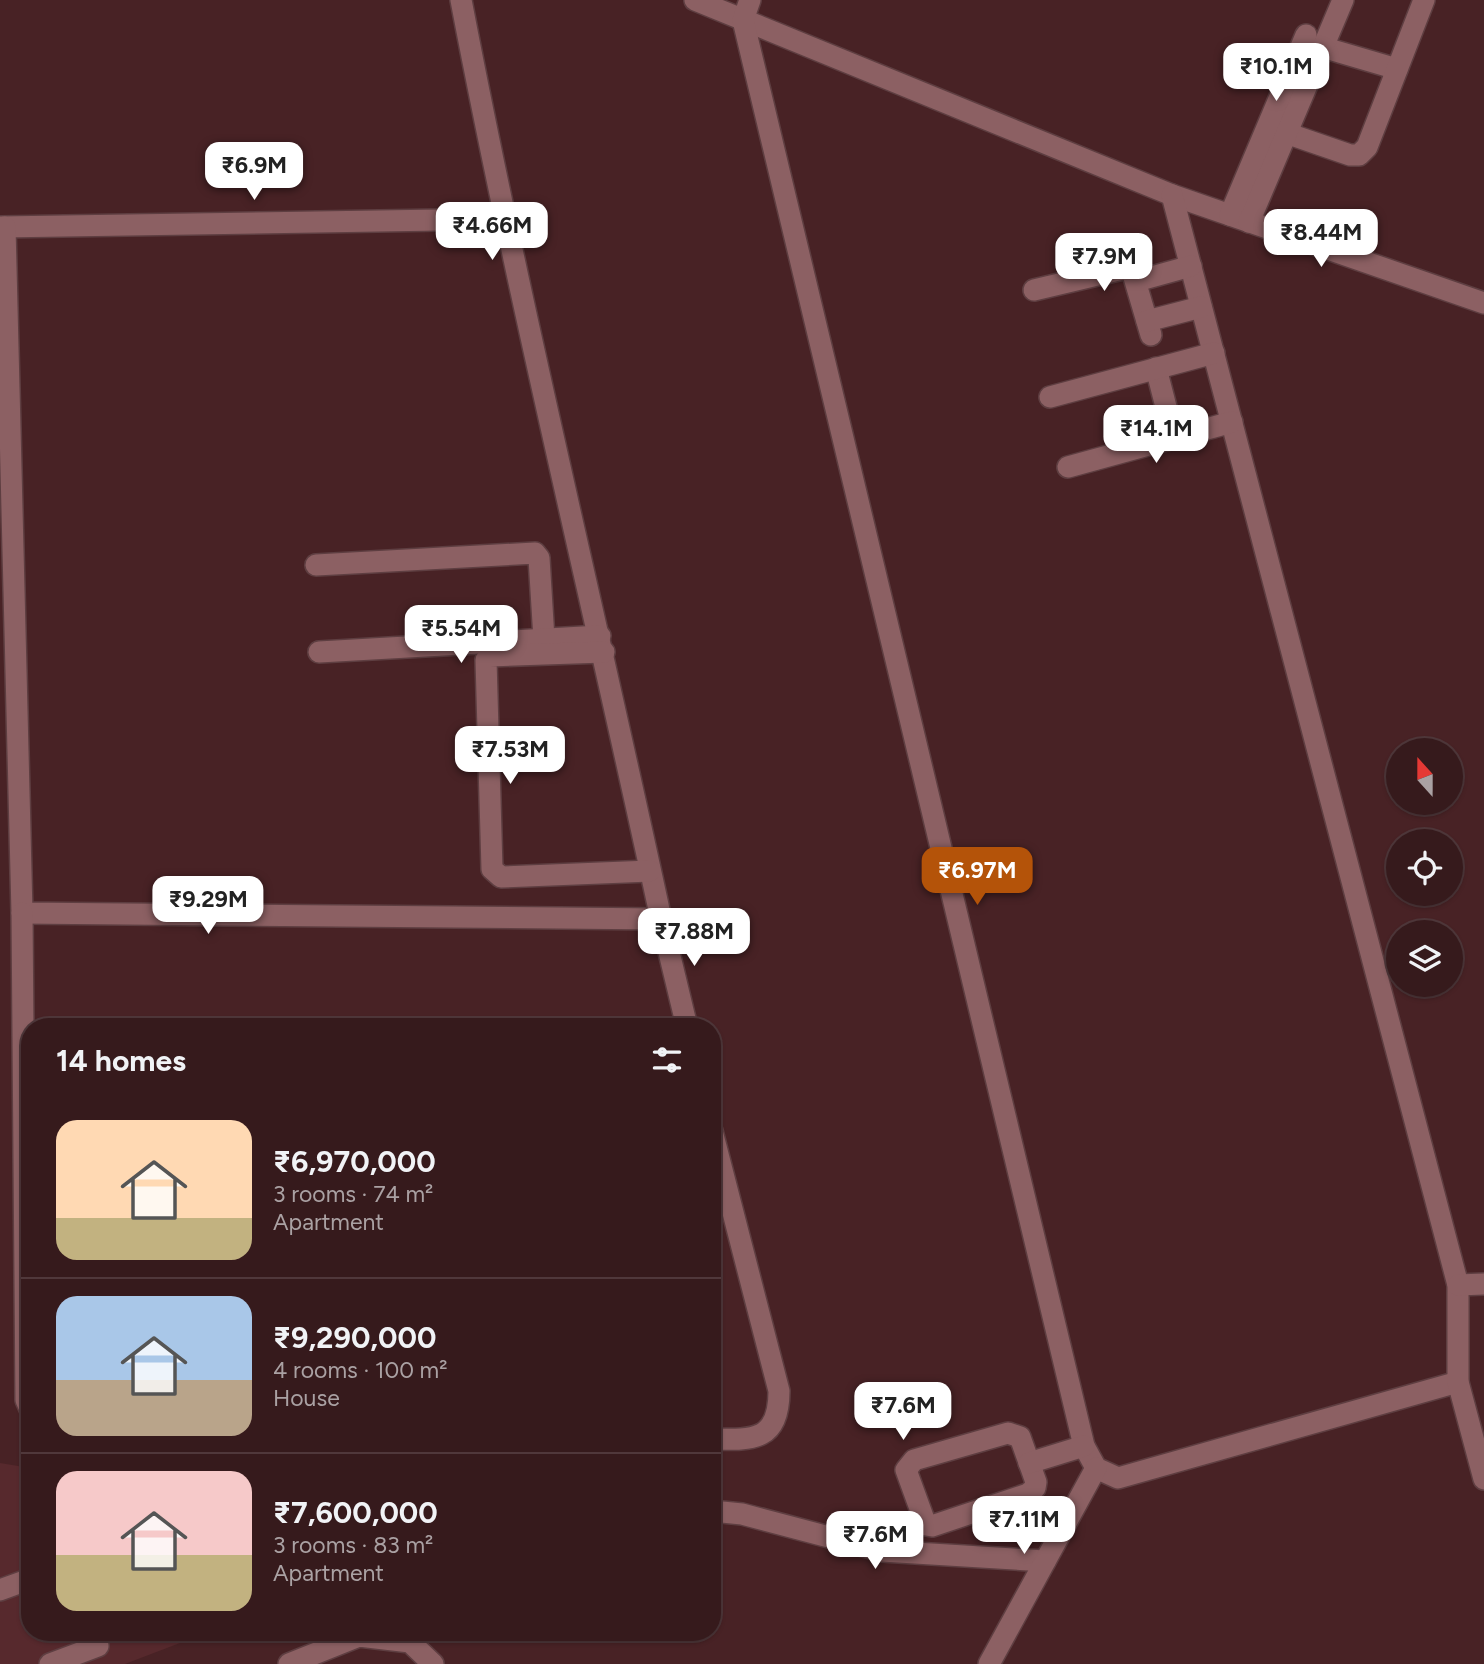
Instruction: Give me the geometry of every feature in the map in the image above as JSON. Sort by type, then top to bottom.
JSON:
[{"type":"street","points":[[461,0],[503,219],[602,644],[660,919],[685,1018]]},
{"type":"street","points":[[695,0],[746,10],[1172,195],[1484,303]]},
{"type":"street","points":[[1239,219],[1314,41],[1343,0]]},
{"type":"street","points":[[1286,133],[1350,155],[1359,155],[1367,147],[1424,0]]},
{"type":"street","points":[[746,10],[1084,1446],[1096,1468],[1118,1478],[1458,1382]]},
{"type":"street","points":[[1314,41],[1397,69]]},
{"type":"street","points":[[1239,219],[1286,133],[1314,41]]},
{"type":"street","points":[[1172,195],[1458,1285],[1458,1382],[1484,1479]]},
{"type":"street","points":[[24,1018],[2,227],[503,219]]},
{"type":"street","points":[[1034,290],[1126,266],[1133,269],[1149,328],[1201,307]]},
{"type":"street","points":[[1136,281],[1191,266]]},
{"type":"street","points":[[1050,397],[1214,353]]},
{"type":"street","points":[[1156,368],[1174,438]]},
{"type":"street","points":[[1068,467],[1232,422]]},
{"type":"street","points":[[316,565],[535,553],[538,558],[544,639]]},
{"type":"street","points":[[320,652],[544,639],[602,644]]},
{"type":"street","points":[[602,644],[490,656],[486,660],[492,869],[501,877],[650,871]]},
{"type":"street","points":[[22,913],[660,919]]},
{"type":"street","points":[[721,1190],[776,1373],[779,1411],[771,1429],[751,1440],[721,1439]]},
{"type":"street","points":[[1458,1285],[1484,1284]]},
{"type":"street","points":[[1008,1433],[1020,1437],[1029,1463],[1036,1482],[1035,1489],[1028,1494],[932,1526],[922,1519],[906,1471],[914,1460],[1008,1433]]},
{"type":"street","points":[[1029,1463],[1084,1446]]},
{"type":"street","points":[[989,1664],[1096,1468]]},
{"type":"street","points":[[721,1512],[742,1514],[882,1552],[1045,1561]]},
{"type":"street","points":[[0,1591],[21,1583]]},
{"type":"street","points":[[289,1664],[344,1641]]},
{"type":"street","points":[[404,1641],[410,1642],[433,1664]]},
{"type":"street","points":[[50,1664],[98,1648]]},
{"type":"shaded area","points":[[0,1463],[21,1466],[21,1641],[185,1641],[125,1664],[0,1664]]}]
